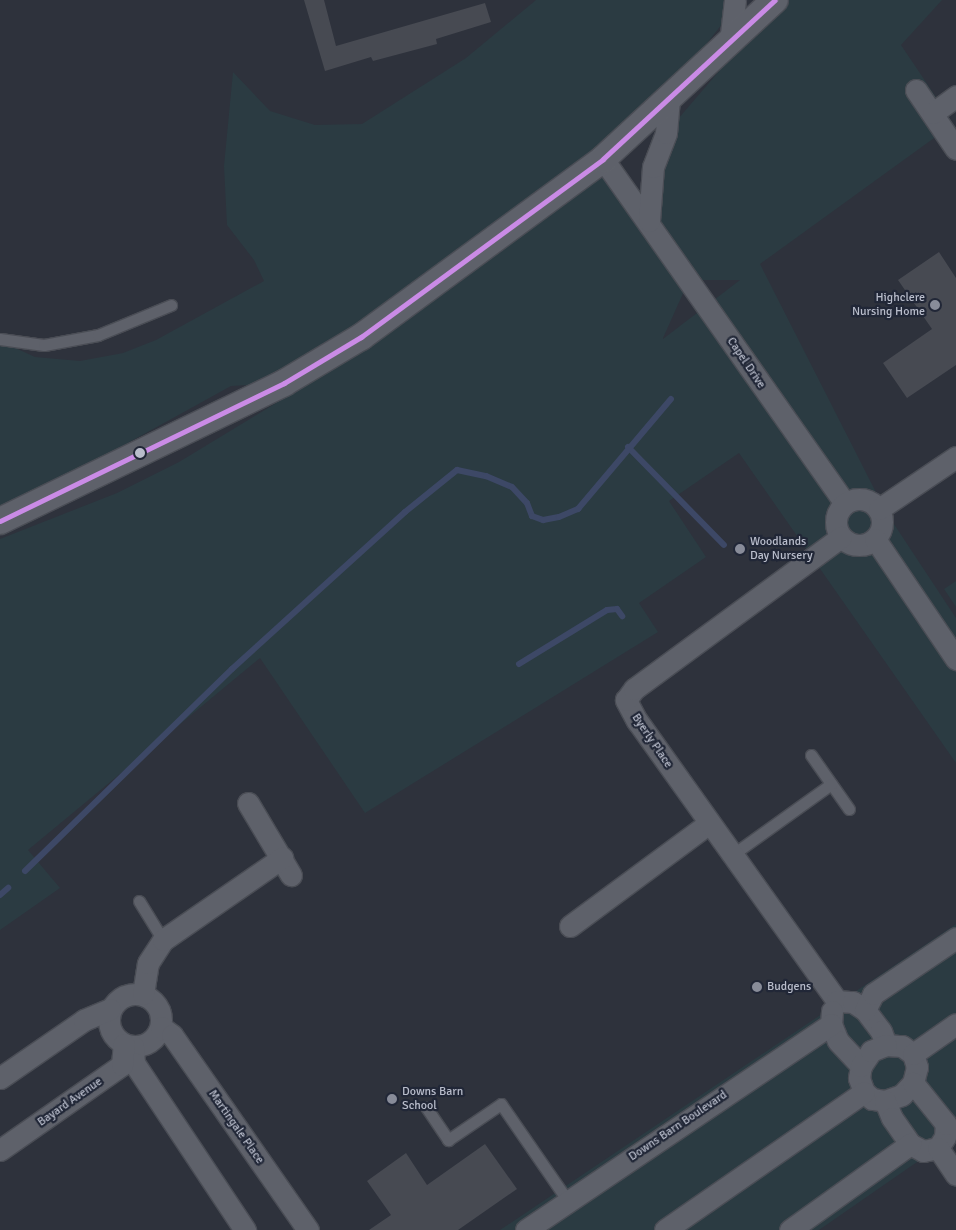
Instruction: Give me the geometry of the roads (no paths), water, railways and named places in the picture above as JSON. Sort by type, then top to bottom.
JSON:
[{"type":"street","points":[[730,43],[735,0]]},
{"type":"street","points":[[0,521],[284,383],[361,337],[603,159],[776,0]]},
{"type":"street","points":[[916,90],[956,149]]},
{"type":"street","points":[[933,113],[956,96]]},
{"type":"street","points":[[649,221],[653,167],[666,133],[669,99]]},
{"type":"street","name":"Capel Drive","points":[[603,159],[649,221],[845,503]]},
{"type":"street","points":[[879,509],[956,457]]},
{"type":"street","points":[[863,499],[879,509],[882,524],[875,539],[857,544],[842,537],[836,520],[845,503],[863,499]]},
{"type":"street","name":"Byerly Place","points":[[837,1001],[709,823],[626,700],[634,689],[842,537]]},
{"type":"street","points":[[875,539],[956,660]]},
{"type":"street","points":[[143,994],[148,963],[163,940],[287,866],[248,803]]},
{"type":"street","points":[[570,926],[709,823]]},
{"type":"street","points":[[865,1010],[873,994],[956,938]]},
{"type":"street","points":[[0,1078],[84,1020],[110,1009],[116,1001],[129,994],[143,994],[160,1011],[161,1027],[152,1041],[129,1045]]},
{"type":"street","points":[[861,1066],[838,1041],[831,1024],[837,1001],[853,1002],[865,1010],[881,1030],[886,1045]]},
{"type":"street","points":[[110,1009],[111,1031],[129,1045],[134,1063],[245,1230]]},
{"type":"street","name":"Downs Barn Boulevard","points":[[526,1230],[831,1024]]},
{"type":"street","points":[[913,1054],[956,1024]]},
{"type":"street","name":"Martingale Place","points":[[161,1027],[172,1035],[308,1230]]},
{"type":"street","name":"Bayard Avenue","points":[[0,1150],[122,1064],[129,1045]]},
{"type":"street","points":[[886,1045],[902,1046],[913,1054],[917,1067],[913,1083],[902,1095],[885,1101],[872,1099],[864,1092],[859,1078],[861,1066],[871,1051],[886,1045]]},
{"type":"street","points":[[885,1101],[892,1118],[910,1144],[923,1151],[938,1148],[945,1137],[951,1120],[913,1083]]},
{"type":"street","points":[[665,1230],[864,1092]]},
{"type":"street","points":[[790,1230],[910,1144]]},
{"type":"street","points":[[938,1148],[956,1175]]},
{"type":"lane","points":[[0,339],[44,345],[98,334],[171,305]]},
{"type":"lane","points":[[811,755],[849,809]]},
{"type":"lane","points":[[732,855],[831,784]]},
{"type":"lane","points":[[139,901],[163,940]]},
{"type":"lane","points":[[426,1106],[448,1140],[500,1104],[568,1201]]},
{"type":"waterway","points":[[25,871],[232,669],[405,512],[457,470],[486,476],[512,487],[527,503],[532,516],[543,520],[559,517],[578,509],[671,399]]},
{"type":"waterway","points":[[628,447],[724,545]]},
{"type":"waterway","points":[[519,664],[607,610],[617,609],[622,616]]},
{"type":"waterway","points":[[0,895],[8,888]]},
{"type":"place","name":"Highclere Nursing Home","points":[[935,305]]},
{"type":"place","name":"Woodlands Day Nursery","points":[[740,549]]},
{"type":"place","name":"Budgens","points":[[757,987]]},
{"type":"place","name":"Downs Barn School","points":[[392,1099]]}]
